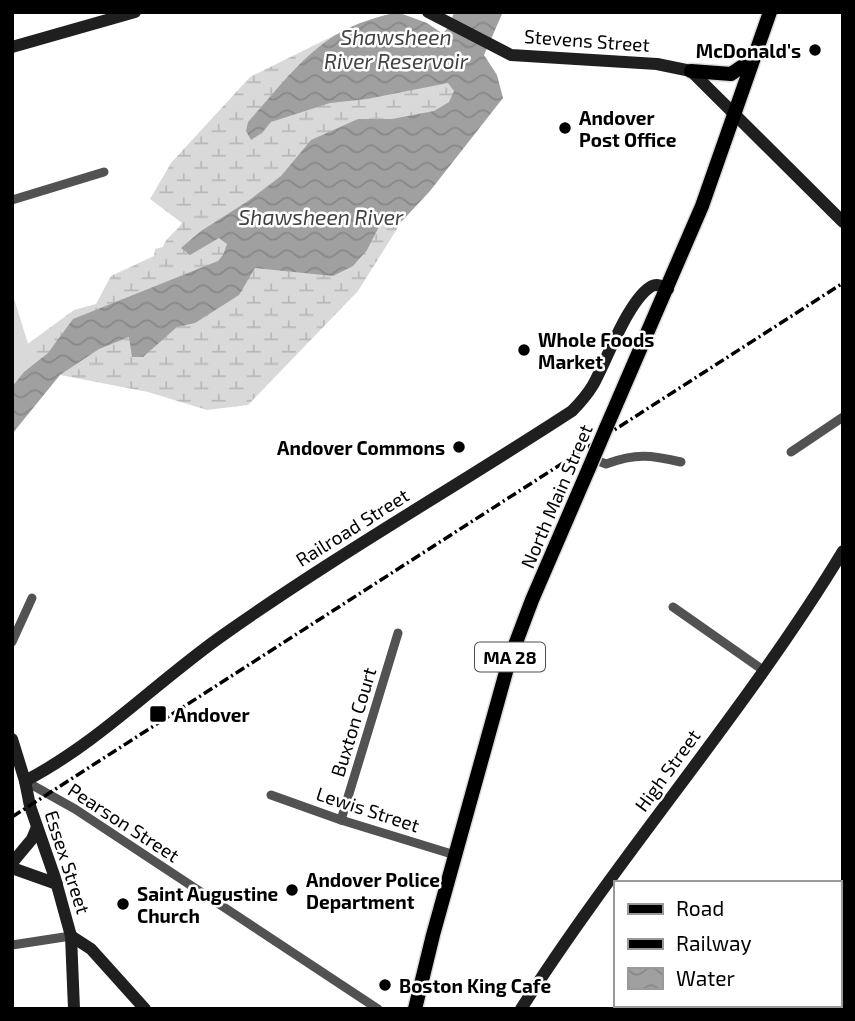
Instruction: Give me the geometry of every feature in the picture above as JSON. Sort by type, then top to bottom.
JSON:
[{"type":"main road","points":[[12,47],[135,12]]},
{"type":"main road","name":"Stevens Street","points":[[428,12],[511,55],[657,64],[691,71]]},
{"type":"main road","name":"North Main Street","points":[[415,1009],[509,661],[528,609],[702,206],[770,12]]},
{"type":"main road","points":[[691,71],[731,74],[753,59]]},
{"type":"main road","points":[[691,71],[843,222]]},
{"type":"main road","name":"Railroad Street","points":[[25,782],[93,739],[185,662],[259,610],[572,411],[592,386],[626,317],[643,294],[652,286],[668,289]]},
{"type":"main road","name":"High Street","points":[[521,1009],[570,934],[763,670],[843,551]]},
{"type":"main road","name":"Essex Street","points":[[12,739],[71,936],[91,949],[145,1009]]},
{"type":"main road","points":[[37,827],[32,839],[12,866],[57,884]]},
{"type":"main road","points":[[71,936],[74,1009]]},
{"type":"street","points":[[12,200],[104,172]]},
{"type":"street","points":[[791,452],[843,417]]},
{"type":"street","points":[[591,463],[606,464],[629,456],[652,455],[681,462]]},
{"type":"street","points":[[12,642],[32,598]]},
{"type":"street","points":[[673,607],[763,670]]},
{"type":"street","name":"Buxton Court","points":[[341,820],[398,634]]},
{"type":"street","name":"Pearson Street","points":[[25,782],[75,809],[378,1009]]},
{"type":"street","name":"Lewis Street","points":[[271,796],[455,855]]},
{"type":"street","points":[[12,945],[71,936]]},
{"type":"green space","points":[[337,34],[322,52],[476,85],[424,119],[358,119],[248,237],[210,269],[24,372],[18,351],[74,310],[96,304],[111,276],[154,256],[155,249],[163,247],[180,226],[182,223],[150,199],[171,163],[250,77]]},
{"type":"green space","points":[[366,202],[402,221],[358,291],[248,405],[207,410],[148,392],[60,375],[99,348],[131,336],[271,242]]},
{"type":"green space","points":[[12,292],[34,363],[12,399]]},
{"type":"water","name":"Shawsheen River Reservoir","points":[[397,12],[427,23],[443,34],[450,25],[454,12],[502,14],[484,55],[497,75],[503,98],[430,191],[402,221],[386,213],[367,250],[353,266],[333,276],[255,268],[239,295],[195,323],[177,327],[143,357],[132,357],[129,337],[99,349],[60,375],[12,434],[12,387],[24,372],[48,353],[73,319],[218,261],[227,244],[219,238],[190,255],[181,248],[201,231],[281,176],[311,140],[358,119],[392,119],[434,111],[449,102],[454,91],[448,83],[367,99],[330,103],[271,122],[262,133],[251,140],[246,131],[248,122],[314,51],[346,29]]},
{"type":"railway","points":[[12,817],[843,283]]},
{"type":"place","name":"McDonald's","points":[[815,50]]},
{"type":"place","name":"Andover Post Office","points":[[565,128]]},
{"type":"place","name":"Whole Foods Market","points":[[524,350]]},
{"type":"place","name":"Andover Commons","points":[[459,447]]},
{"type":"place","name":"Andover","points":[[158,714]]},
{"type":"place","name":"Andover Police Department","points":[[292,890]]},
{"type":"place","name":"Saint Augustine Church","points":[[123,904]]},
{"type":"place","name":"Boston King Cafe","points":[[385,985]]},
{"type":"water label","name":"Shawsheen River","points":[[321,216]]}]
